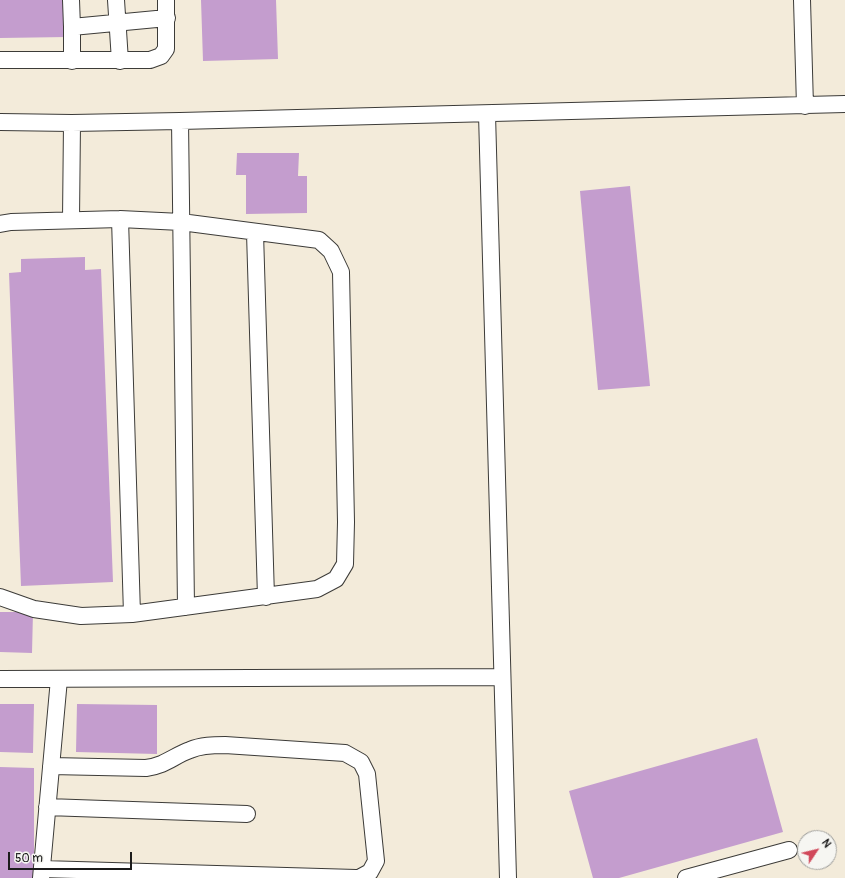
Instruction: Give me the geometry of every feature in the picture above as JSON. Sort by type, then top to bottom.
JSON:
[{"type":"street","points":[[71,0],[72,61]]},
{"type":"street","points":[[116,0],[120,61]]},
{"type":"street","points":[[0,60],[150,60],[161,56],[166,49],[166,0]]},
{"type":"street","points":[[802,0],[805,106]]},
{"type":"street","points":[[72,26],[167,18]]},
{"type":"street","points":[[0,122],[72,123],[180,121],[845,104]]},
{"type":"street","points":[[487,114],[508,878]]},
{"type":"street","points":[[180,121],[186,607]]},
{"type":"street","points":[[71,219],[72,123]]},
{"type":"street","points":[[120,218],[132,614]]},
{"type":"street","points":[[0,224],[11,222],[120,218],[181,222],[255,233],[319,240],[331,251],[341,272],[346,522],[345,564],[336,579],[317,589],[132,614],[81,616],[34,609],[0,597]]},
{"type":"street","points":[[255,233],[266,597]]},
{"type":"street","points":[[0,679],[502,677]]},
{"type":"street","points":[[51,766],[146,768],[160,766],[190,750],[206,746],[225,745],[345,753],[361,762],[367,774],[376,861],[370,872],[358,878],[42,873],[47,807],[59,679]]},
{"type":"street","points":[[47,807],[247,814]]},
{"type":"street","points":[[686,878],[789,850]]},
{"type":"building","points":[[0,0],[66,0],[67,37],[0,38]]},
{"type":"building","points":[[201,0],[276,0],[278,59],[203,61]]},
{"type":"building","points":[[237,153],[299,153],[298,176],[307,176],[307,213],[246,214],[246,175],[236,175]]},
{"type":"building","points":[[630,186],[650,386],[598,390],[580,191]]},
{"type":"building","points":[[85,257],[85,270],[101,269],[113,582],[21,586],[9,273],[21,272],[21,259]]},
{"type":"building","points":[[0,612],[33,612],[32,653],[0,652]]},
{"type":"building","points":[[0,704],[34,704],[33,753],[0,752]]},
{"type":"building","points":[[77,704],[157,705],[157,754],[76,752]]},
{"type":"building","points":[[757,738],[783,832],[619,878],[593,878],[569,791]]},
{"type":"building","points":[[0,767],[34,768],[34,878],[0,878]]}]
